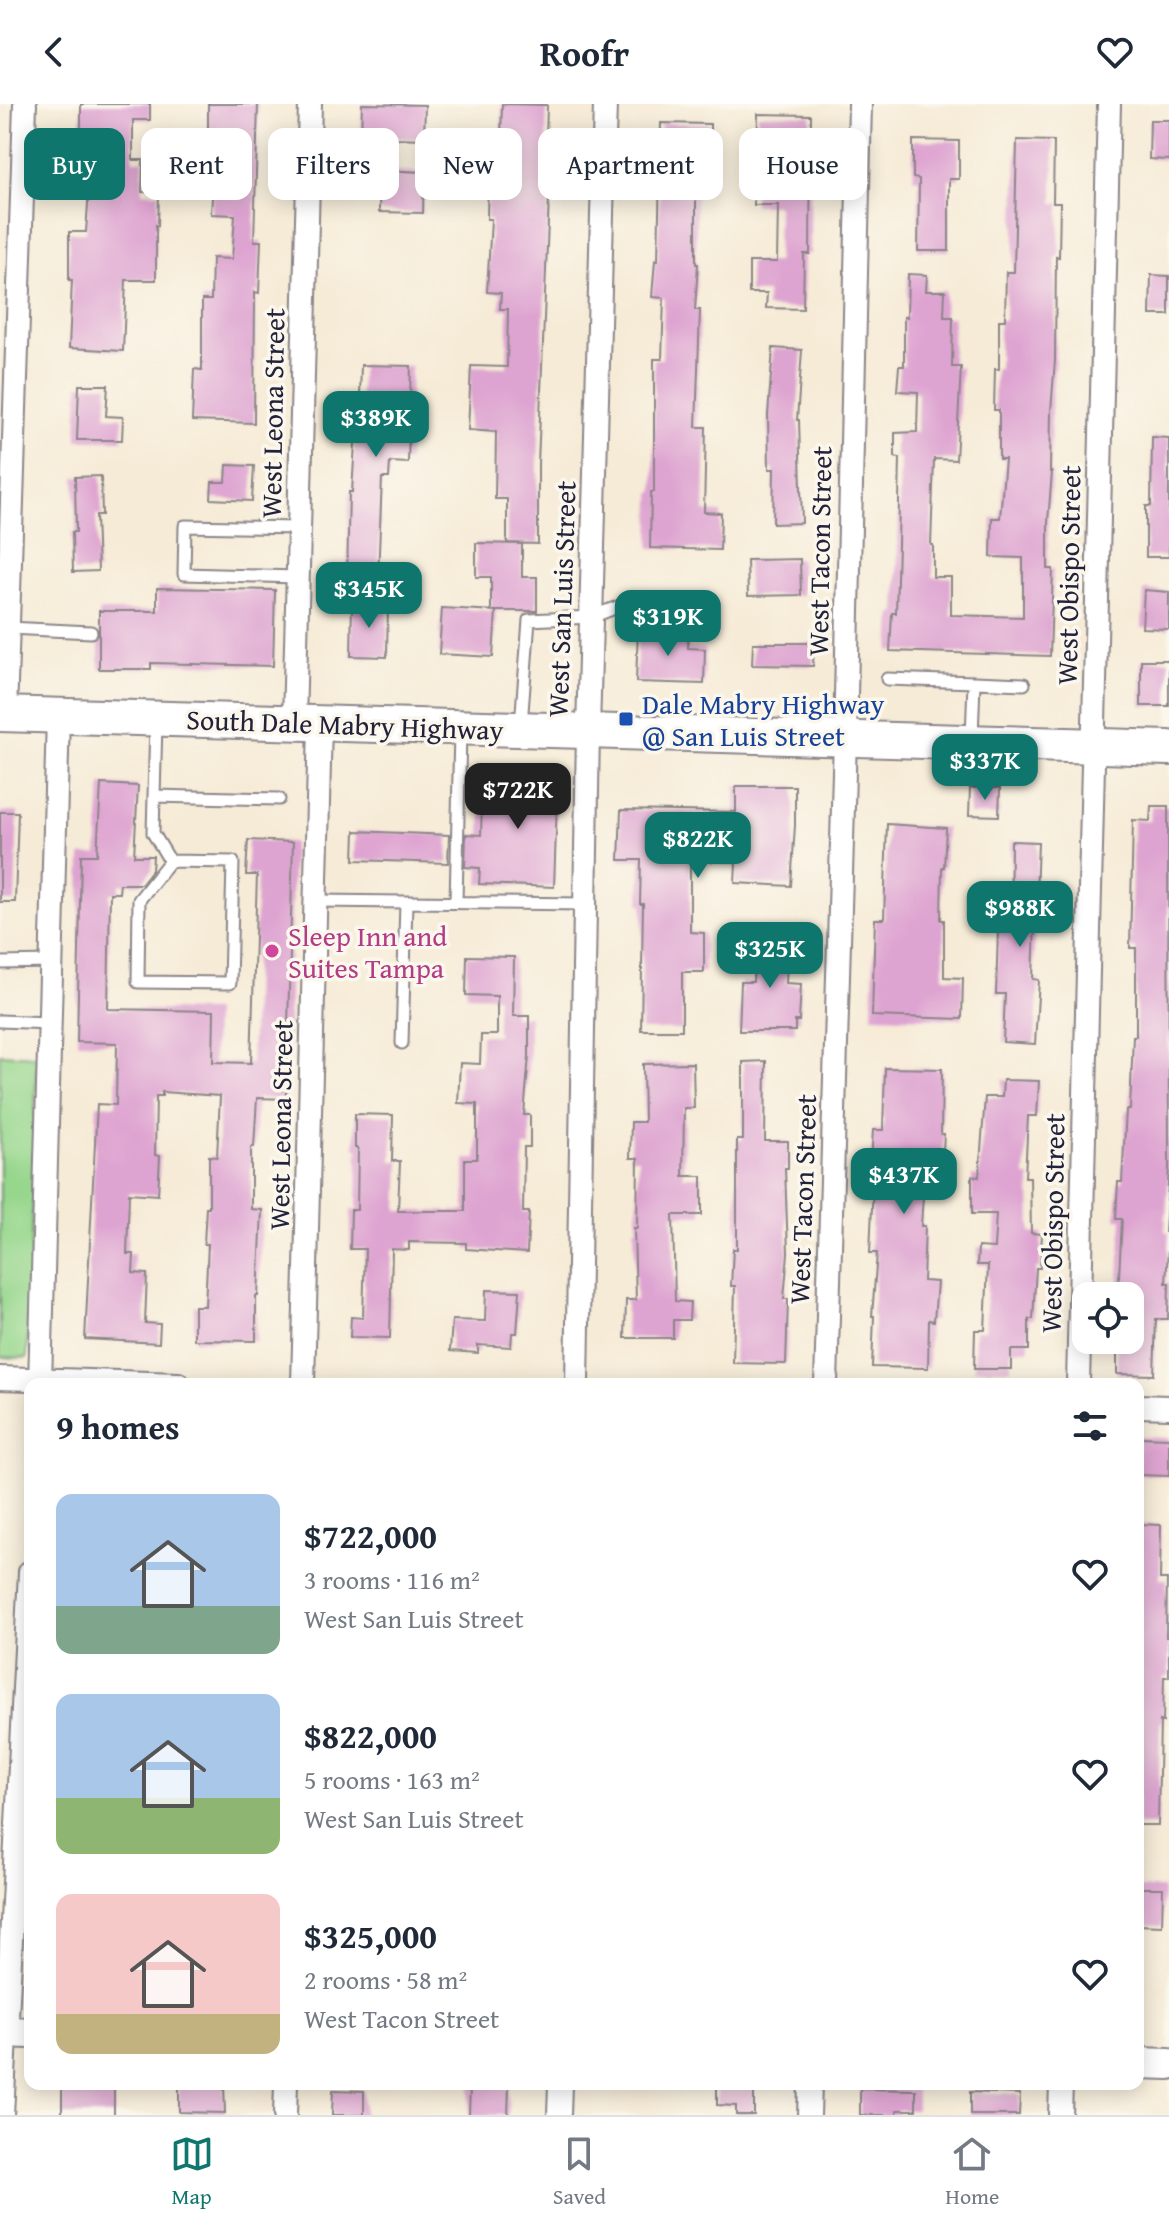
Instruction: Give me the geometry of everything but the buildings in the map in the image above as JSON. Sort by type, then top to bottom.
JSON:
[{"type":"main road","name":"South Dale Mabry Highway","points":[[3,714],[1169,748]]},
{"type":"street","points":[[3,714],[25,104]]},
{"type":"street","name":"West Leona Street","points":[[303,1378],[316,901],[297,577],[310,104]]},
{"type":"street","name":"West San Luis Street","points":[[577,1378],[588,731],[605,104]]},
{"type":"street","name":"West Tacon Street","points":[[826,1378],[860,104]]},
{"type":"street","name":"West Obispo Street","points":[[1078,1378],[1109,104]]},
{"type":"street","points":[[40,1378],[58,716]]},
{"type":"street","points":[[0,1378],[24,1380]]},
{"type":"street","points":[[1144,1406],[1169,1407]]},
{"type":"street","points":[[2,2115],[12,2033],[24,1726]]},
{"type":"street","points":[[1144,2063],[1169,2064]]},
{"type":"street","points":[[285,2115],[286,2090]]},
{"type":"street","points":[[559,2115],[560,2090]]},
{"type":"street","points":[[809,2115],[810,2090]]},
{"type":"street","points":[[1060,2115],[1061,2090]]},
{"type":"lane","points":[[297,577],[184,574],[185,526],[299,528]]},
{"type":"lane","points":[[521,729],[529,620],[591,617],[636,600],[697,602]]},
{"type":"lane","points":[[8,628],[91,632]]},
{"type":"lane","points":[[887,679],[1024,684]]},
{"type":"lane","points":[[972,743],[974,682]]},
{"type":"lane","points":[[156,718],[153,833],[170,861]]},
{"type":"lane","points":[[456,902],[460,728]]},
{"type":"lane","points":[[154,796],[279,799]]},
{"type":"lane","points":[[170,861],[233,862],[230,983],[138,982],[139,900],[170,861]]},
{"type":"lane","points":[[316,901],[585,904]]},
{"type":"lane","points":[[402,1043],[406,902]]},
{"type":"lane","points":[[0,963],[51,962]]},
{"type":"lane","points":[[0,1021],[50,1023]]},
{"type":"green space","points":[[0,1054],[37,1056],[27,1358],[0,1357]]},
{"type":"place","name":"Dale Mabry Highway @ San Luis Street","points":[[626,719]]},
{"type":"place","name":"Sleep Inn and Suites Tampa","points":[[272,951]]}]
